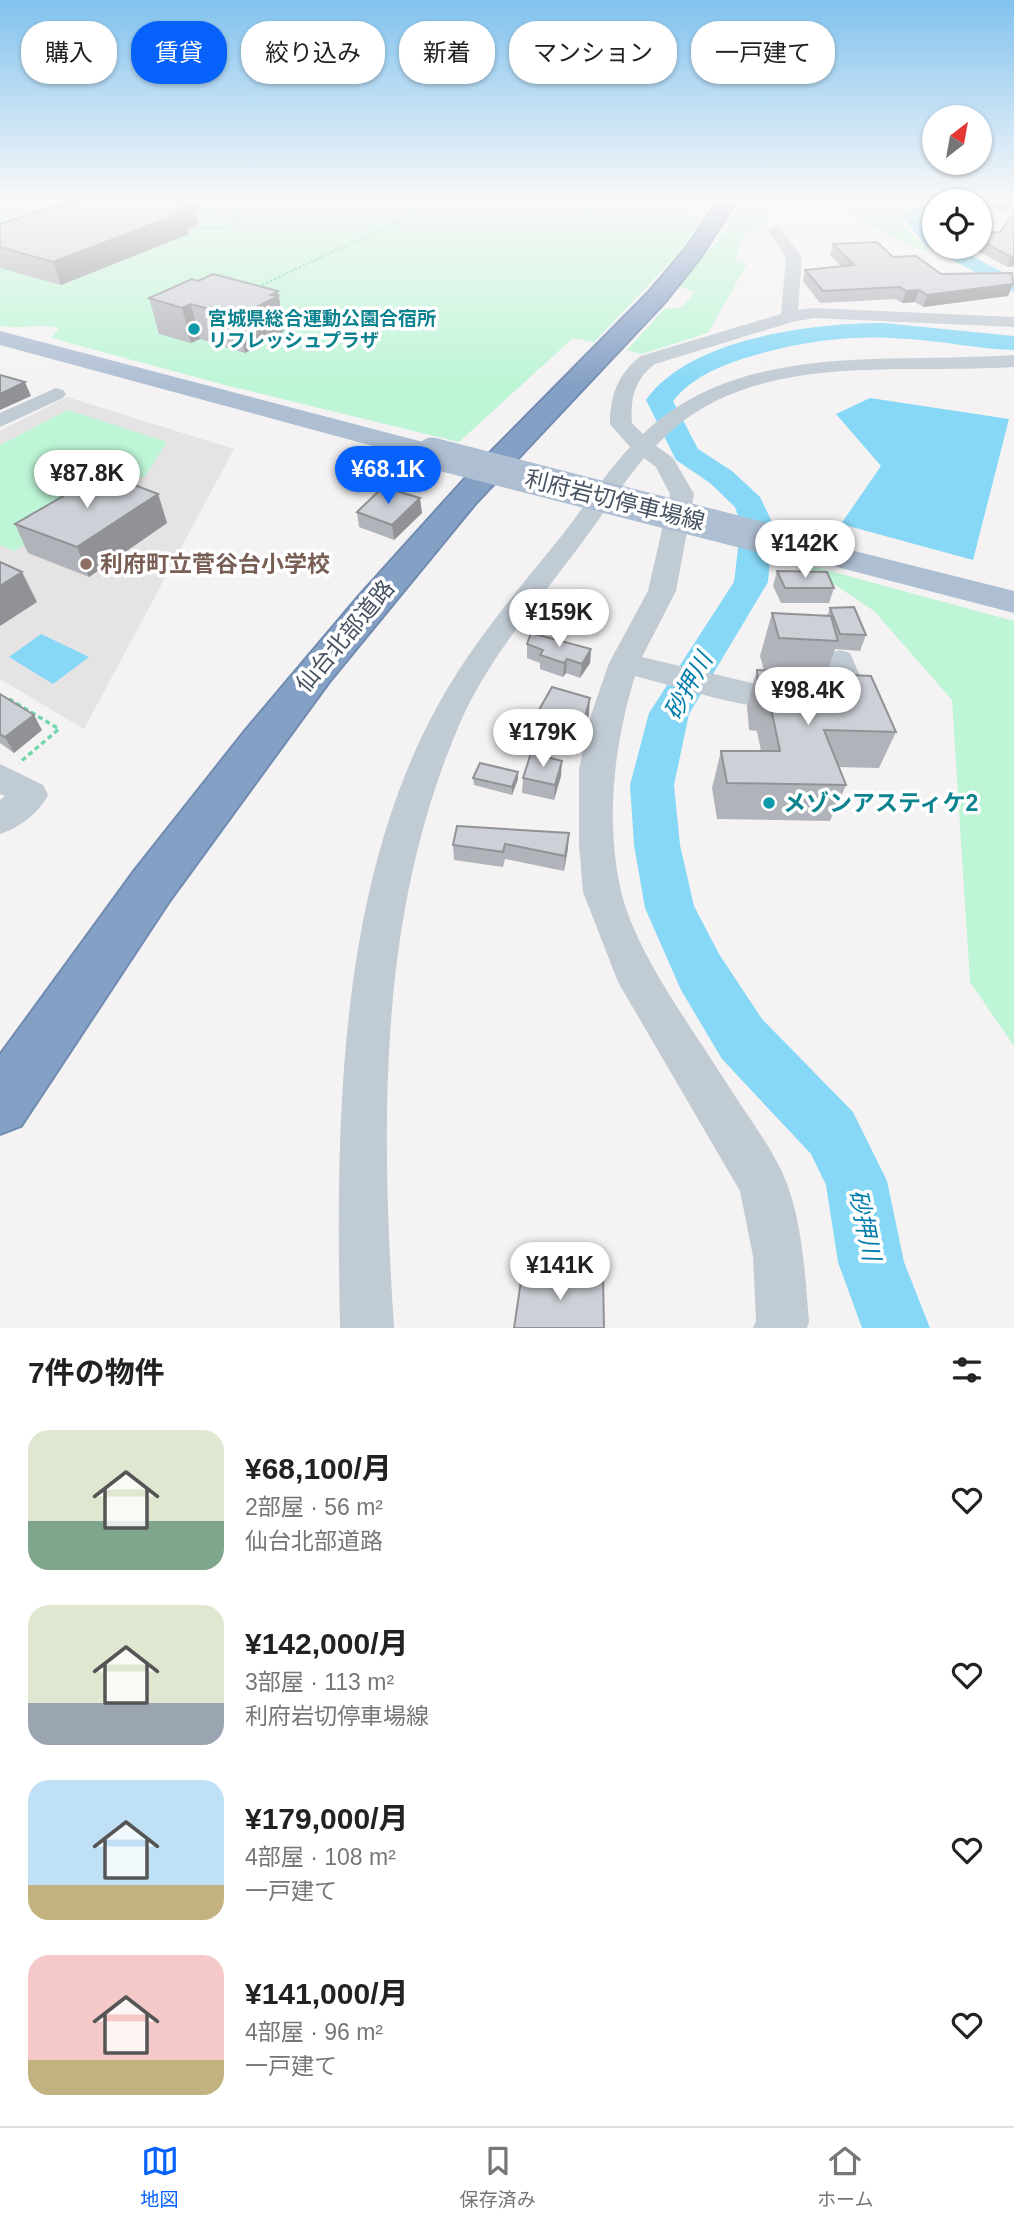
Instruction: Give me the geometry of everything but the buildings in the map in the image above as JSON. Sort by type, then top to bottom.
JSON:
[{"type":"highway","name":"仙台北部道路","points":[[0,1105],[76,990],[224,787],[342,638],[499,459],[688,261]]},
{"type":"main road","name":"利府岩切停車場線","points":[[0,338],[338,430]]},
{"type":"main road","name":"利府岩切停車場線","points":[[0,350],[128,384],[432,453],[1014,602]]},
{"type":"street","points":[[789,317],[794,261]]},
{"type":"street","points":[[780,1328],[783,1322],[778,1256],[762,1183],[632,968],[602,892],[597,844],[596,769],[607,715],[637,666],[662,591],[682,494],[665,463],[646,442],[621,424],[620,402],[630,375],[648,360],[789,317],[858,313],[1014,322]]},
{"type":"street","points":[[368,1328],[361,1159],[375,971],[400,845],[437,741],[474,669],[646,442],[680,412],[708,396],[742,382],[801,368],[861,363],[1014,361]]},
{"type":"street","points":[[0,421],[56,394],[22,384]]},
{"type":"street","points":[[637,666],[713,685],[781,697],[855,699],[840,660]]},
{"type":"street","points":[[0,777],[31,795],[0,820]]},
{"type":"path","points":[[251,289],[312,261]]},
{"type":"path","points":[[0,694],[59,729],[0,777]]},
{"type":"shaded area","name":"利府町立菅谷台小学校","points":[[67,397],[234,449],[84,729],[0,679],[0,431]]},
{"type":"green space","points":[[0,261],[671,261],[594,342],[573,338],[459,442],[225,385],[51,338],[59,328],[0,326]]},
{"type":"green space","points":[[700,261],[740,261],[747,264],[708,333],[641,354],[627,350],[664,309],[682,307],[695,292],[678,286]]},
{"type":"green space","points":[[68,410],[167,442],[146,475],[14,551],[0,545],[0,445]]},
{"type":"green space","points":[[804,564],[1014,621],[1014,1046],[970,982],[952,700],[874,611]]},
{"type":"water","points":[[870,398],[1009,419],[973,560],[841,524],[881,466],[836,414]]},
{"type":"water","points":[[41,634],[89,657],[53,684],[9,657]]},
{"type":"waterway","name":"砂押川","points":[[967,261],[1014,286]]},
{"type":"waterway","name":"砂押川","points":[[896,1328],[871,1262],[856,1181],[832,1133],[742,1039],[700,972],[670,908],[657,845],[652,785],[669,713],[751,582],[757,524],[749,504],[721,477],[686,454],[659,400],[685,376],[706,364],[765,344],[813,334],[883,330],[1014,343]]},
{"type":"place","name":"宮城県総合運動公園合宿所 リフレッシュプラザ","points":[[194,329]]},
{"type":"place","name":"利府町立菅谷台小学校","points":[[86,564]]},
{"type":"place","name":"メゾンアスティケ2","points":[[769,803]]}]
